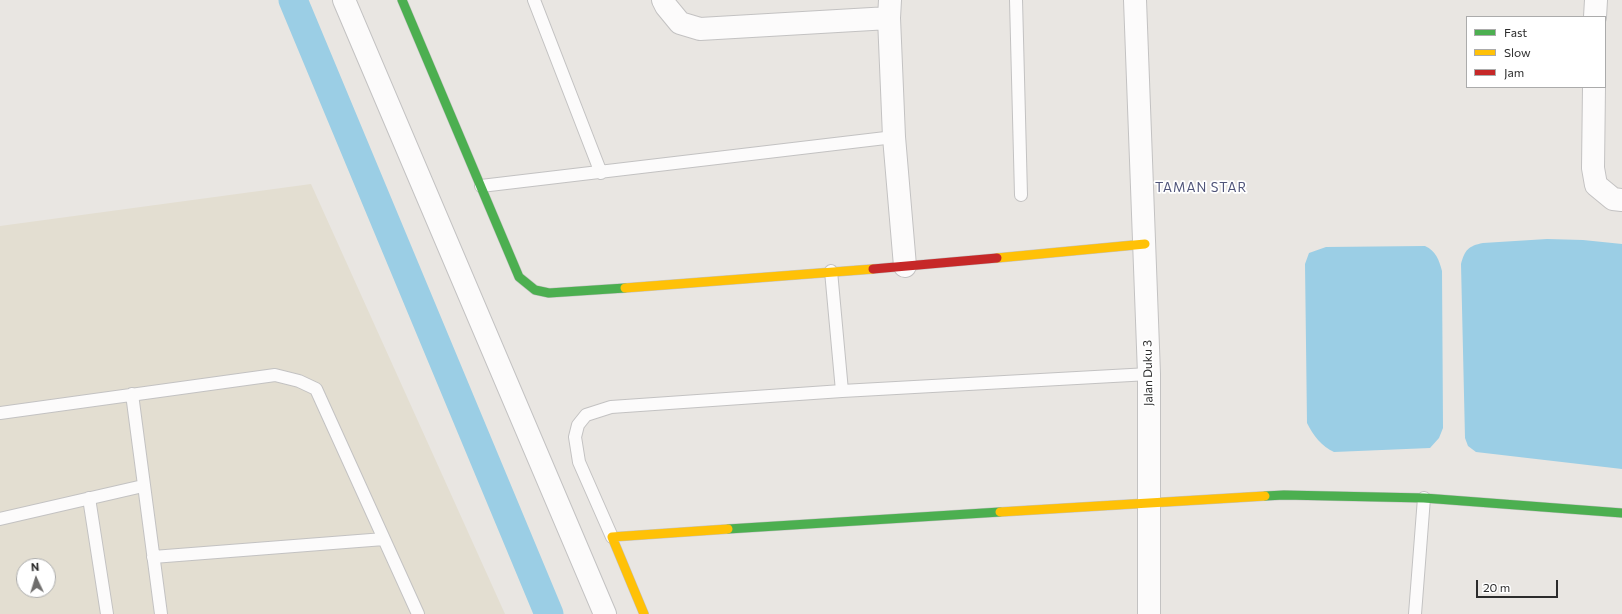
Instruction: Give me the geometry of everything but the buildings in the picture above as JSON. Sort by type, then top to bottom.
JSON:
[{"type":"street","points":[[344,0],[605,614]]},
{"type":"street","points":[[402,0],[519,277],[531,289],[542,293],[555,294],[904,266],[1145,244]]},
{"type":"street","points":[[664,0],[666,6],[680,23],[700,29],[890,9],[894,137],[904,266]]},
{"type":"street","name":"Jalan Duku 3","points":[[1135,0],[1145,244],[1148,374],[1149,614]]},
{"type":"street","points":[[1595,16],[1596,0]]},
{"type":"street","points":[[1594,88],[1593,168],[1596,185],[1613,199],[1622,200]]},
{"type":"street","points":[[644,614],[612,537],[1149,502],[1284,495],[1424,498],[1622,512]]},
{"type":"lane","points":[[534,0],[601,173]]},
{"type":"lane","points":[[1016,0],[1021,195]]},
{"type":"lane","points":[[481,186],[601,173],[894,137]]},
{"type":"lane","points":[[831,271],[842,391]]},
{"type":"lane","points":[[612,537],[579,462],[575,437],[578,425],[586,415],[611,407],[842,391],[1148,374]]},
{"type":"lane","points":[[0,413],[275,375],[299,381],[316,389],[418,614]]},
{"type":"lane","points":[[132,394],[161,614]]},
{"type":"lane","points":[[0,519],[143,486]]},
{"type":"lane","points":[[89,498],[107,614]]},
{"type":"lane","points":[[1415,614],[1424,498]]},
{"type":"lane","points":[[153,557],[384,539]]},
{"type":"shaded area","points":[[311,184],[505,614],[0,614],[0,226]]},
{"type":"water","points":[[1547,239],[1583,240],[1622,244],[1622,469],[1476,452],[1468,446],[1465,438],[1461,264],[1464,255],[1471,247],[1483,243]]},
{"type":"water","points":[[1425,246],[1432,250],[1440,263],[1442,271],[1443,428],[1439,438],[1430,448],[1334,452],[1318,440],[1307,423],[1305,264],[1309,253],[1326,247]]},
{"type":"waterway","points":[[293,0],[549,614]]},
{"type":"traffic: fast","points":[[402,0],[519,277],[535,290],[549,293],[625,288]]},
{"type":"traffic: fast","points":[[1265,496],[1284,495],[1424,498],[1622,513]]},
{"type":"traffic: fast","points":[[728,529],[1000,512]]},
{"type":"traffic: slow","points":[[997,258],[1145,244]]},
{"type":"traffic: slow","points":[[625,288],[873,269]]},
{"type":"traffic: slow","points":[[1000,512],[1265,496]]},
{"type":"traffic: slow","points":[[644,614],[612,537],[728,529]]},
{"type":"traffic: jam","points":[[873,269],[997,258]]},
{"type":"district","name":"TAMAN STAR","points":[[1201,188]]}]
